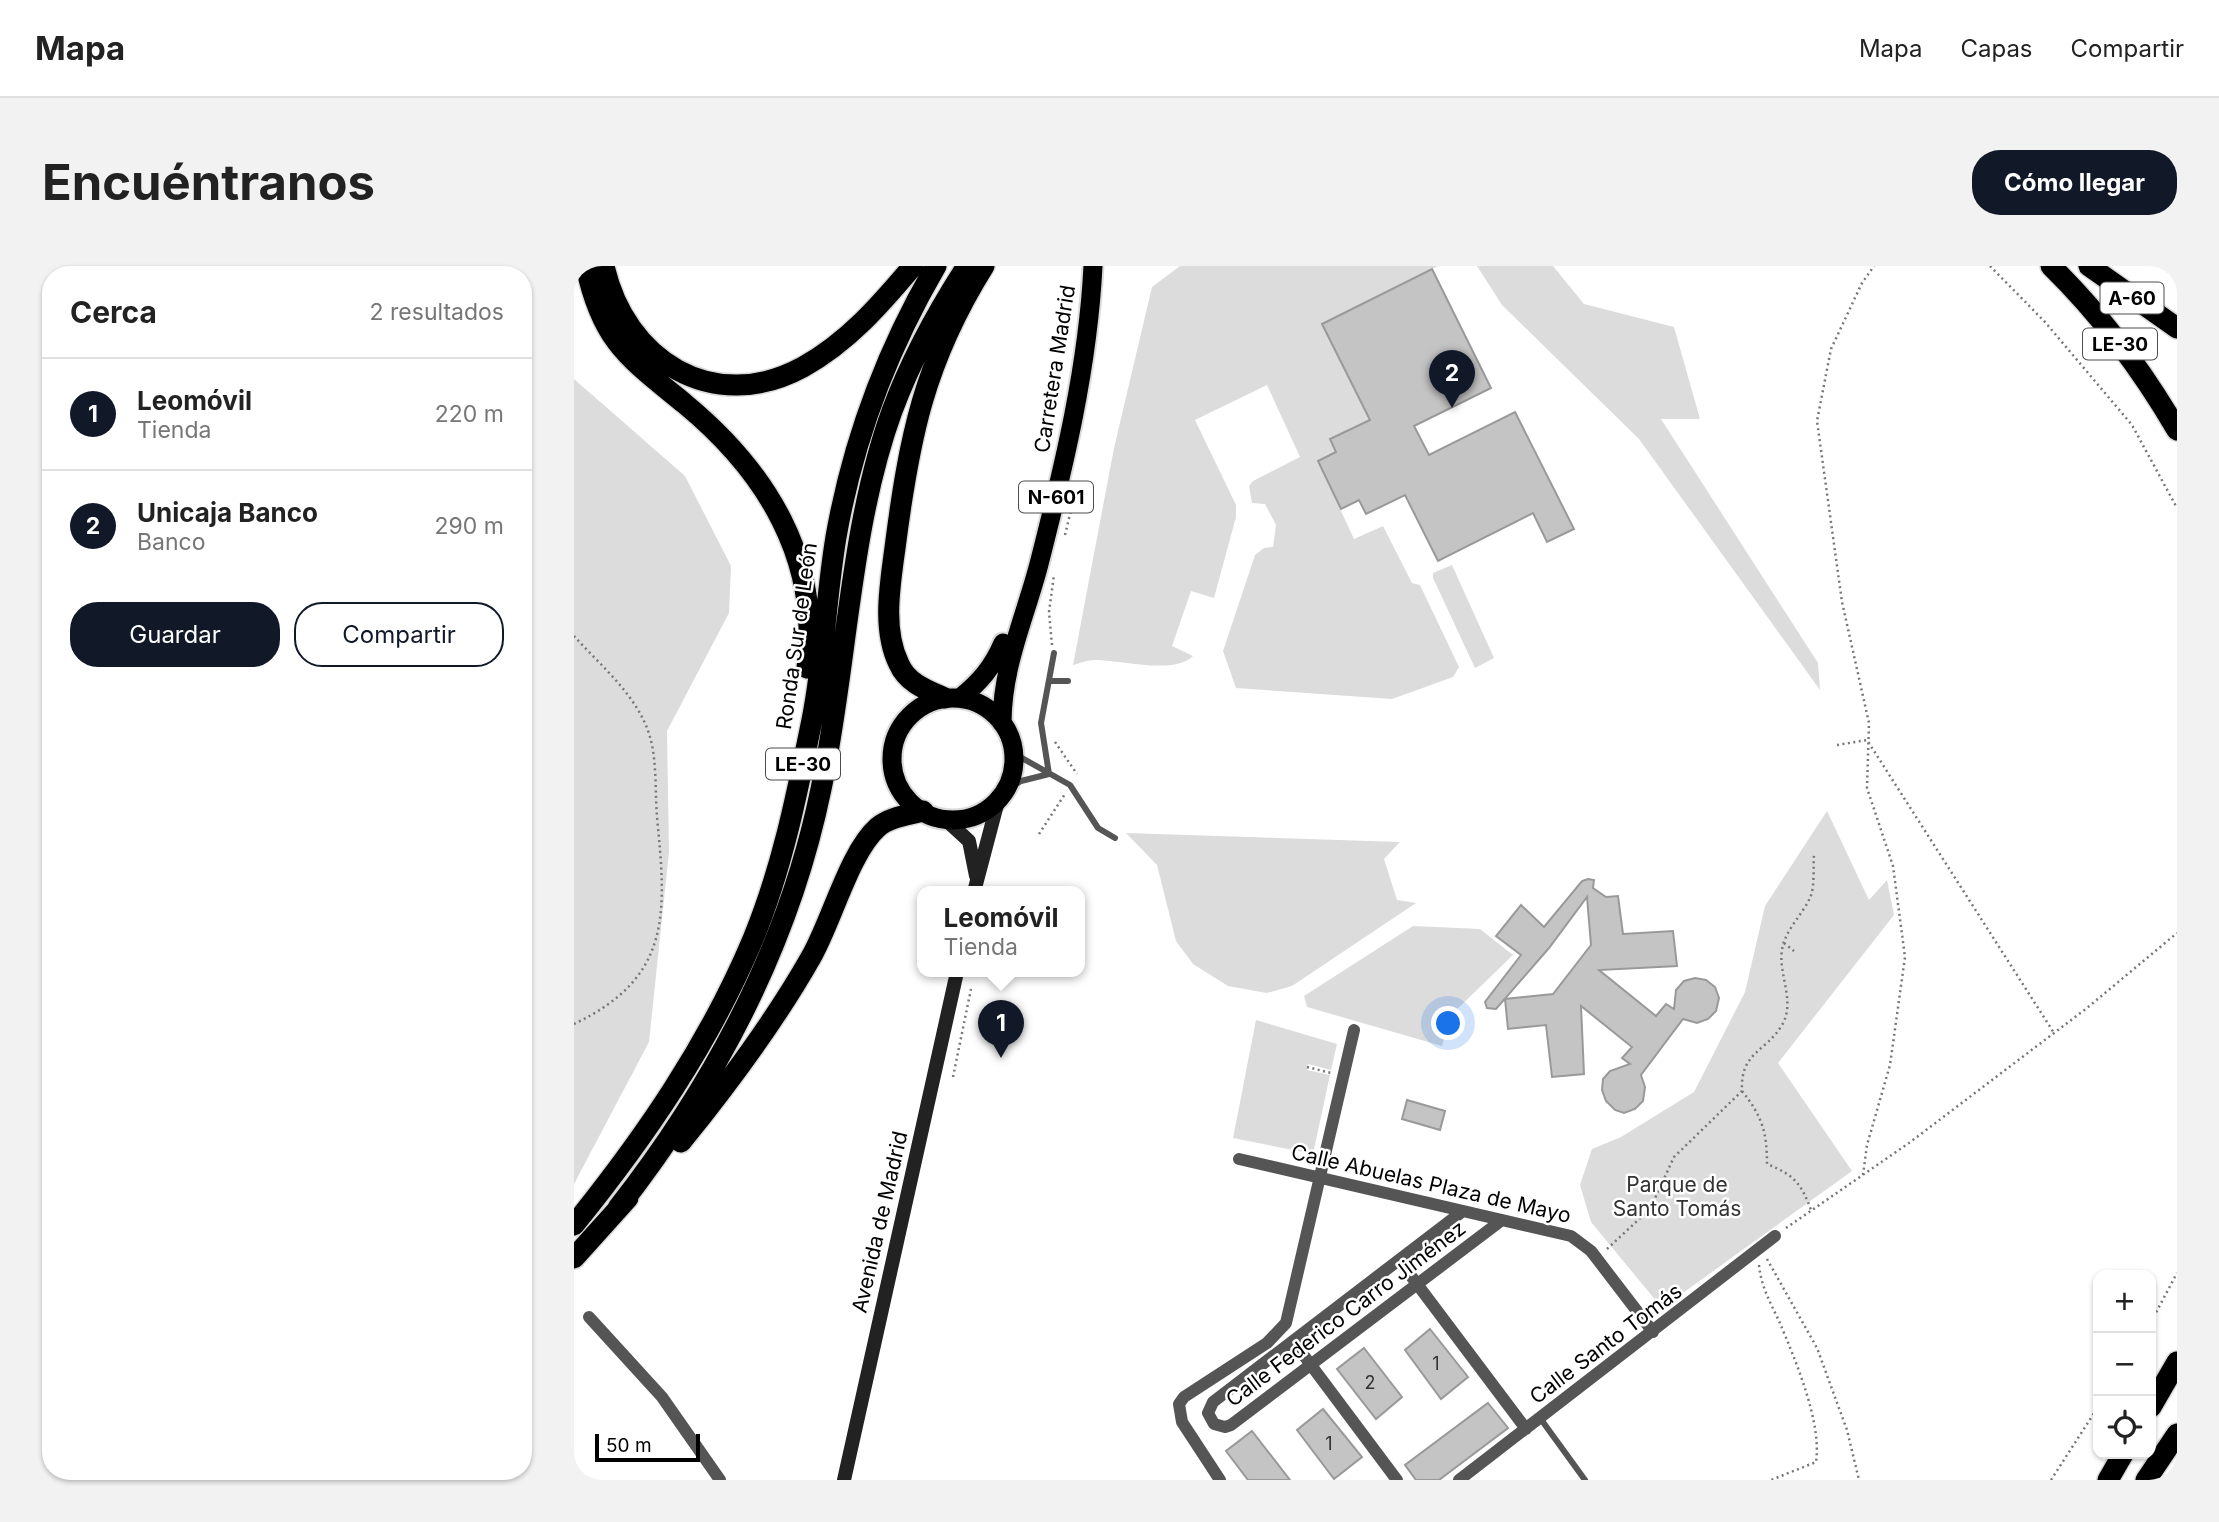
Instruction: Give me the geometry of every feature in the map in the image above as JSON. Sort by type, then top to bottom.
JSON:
[{"type":"highway","points":[[586,266],[593,299],[608,331],[645,373],[686,404],[736,451],[765,488],[786,525],[806,596],[808,655],[799,732],[797,790]]},
{"type":"highway","points":[[604,266],[621,316],[651,354],[674,370],[697,378],[724,383],[754,383],[789,373],[824,354],[876,309],[913,266]]},
{"type":"highway","name":"Ronda Sur de León","points":[[574,1225],[635,1148],[683,1074],[725,998],[753,938],[774,879],[813,716],[836,536],[854,456],[881,375],[906,318],[936,266]]},
{"type":"highway","name":"LE-30","points":[[618,1208],[691,1106],[747,1008],[772,954],[800,874],[822,789],[859,550],[876,466],[892,413],[917,351],[967,266]]},
{"type":"highway","points":[[985,266],[956,312],[926,384],[905,465],[890,583],[891,643],[899,666],[909,679],[952,698],[976,702],[1002,723]]},
{"type":"highway","name":"Carretera Madrid","points":[[952,698],[979,683],[995,663],[1012,621],[1071,369],[1080,266]]},
{"type":"highway","name":"Carretera Madrid","points":[[1002,723],[1002,690],[1008,658],[1029,600],[1069,440],[1090,312],[1093,266]]},
{"type":"highway","name":"LE-30","points":[[2051,266],[2077,290],[2144,373],[2177,430]]},
{"type":"highway","name":"A-60","points":[[2089,266],[2177,328]]},
{"type":"highway","name":"N-601","points":[[952,698],[926,704],[911,713],[900,729],[894,746],[893,765],[898,783],[909,799],[923,811],[945,819],[964,819],[983,813],[1003,795],[1012,777],[1013,753],[1002,723]]},
{"type":"highway","points":[[574,1258],[618,1208],[654,1177],[738,1068],[811,958],[857,857],[870,837],[879,826],[897,817],[923,811]]},
{"type":"highway","points":[[2156,1398],[2177,1362]]},
{"type":"highway","points":[[2146,1480],[2177,1434]]},
{"type":"highway","points":[[2108,1480],[2120,1459]]},
{"type":"main road","points":[[975,886],[1003,795]]},
{"type":"main road","points":[[945,819],[969,841],[975,886]]},
{"type":"main road","name":"Avenida de Madrid","points":[[844,1480],[956,977]]},
{"type":"street","points":[[1220,1480],[1182,1422],[1179,1404],[1184,1397],[1267,1343],[1286,1323],[1354,1030]]},
{"type":"street","name":"Calle Abuelas Plaza de Mayo","points":[[1240,1159],[1571,1236],[1597,1258],[1653,1332]]},
{"type":"street","name":"Calle Federico Carro Jiménez","points":[[1463,1211],[1213,1402],[1208,1413],[1210,1419],[1219,1427],[1231,1424],[1502,1220]]},
{"type":"street","name":"Calle Santo Tomás","points":[[1459,1480],[1758,1252],[1775,1236]]},
{"type":"street","points":[[1399,1260],[1526,1429]]},
{"type":"street","points":[[589,1317],[662,1397],[720,1480]]},
{"type":"street","points":[[1293,1341],[1397,1480]]},
{"type":"lane","points":[[1049,774],[1041,723],[1054,653]]},
{"type":"lane","points":[[1050,681],[1069,681]]},
{"type":"lane","points":[[1013,753],[1070,785],[1098,828],[1115,838]]},
{"type":"lane","points":[[1003,795],[1021,781],[1049,774]]},
{"type":"lane","points":[[1539,1418],[1585,1480]]},
{"type":"path","points":[[1863,1175],[1867,1145],[1890,1065],[1905,957],[1893,866],[1867,788],[1869,723],[1842,602],[1817,421],[1831,349],[1862,283],[1874,266]]},
{"type":"path","points":[[1990,266],[2045,322],[2132,425],[2177,508]]},
{"type":"path","points":[[574,636],[636,705],[651,738],[662,901],[656,946],[637,978],[595,1014],[574,1024]]},
{"type":"path","points":[[1052,735],[1077,774]]},
{"type":"path","points":[[1837,745],[1867,740]]},
{"type":"path","points":[[1867,740],[2054,1033]]},
{"type":"path","points":[[1039,834],[1066,791]]},
{"type":"path","points":[[1811,1210],[1804,1192],[1790,1174],[1767,1164],[1767,1146],[1760,1115],[1742,1091],[1741,1077],[1746,1062],[1782,1024],[1788,999],[1781,961],[1784,943],[1812,895],[1814,855]]},
{"type":"path","points":[[1775,1236],[1863,1175],[2054,1033],[2177,933]]},
{"type":"path","points":[[1784,943],[1794,951]]},
{"type":"path","points":[[953,1077],[971,989]]},
{"type":"path","points":[[1307,1067],[1344,1076]]},
{"type":"path","points":[[1597,1258],[1650,1209],[1674,1157],[1742,1091]]},
{"type":"path","points":[[1758,1252],[1760,1282],[1793,1359],[1815,1420],[1819,1443],[1816,1462],[1771,1480]]},
{"type":"path","points":[[1758,1252],[1766,1257],[1817,1348],[1847,1430],[1859,1480]]},
{"type":"path","points":[[2156,1313],[2177,1273]]},
{"type":"path","points":[[2051,1480],[2093,1415]]},
{"type":"green space","points":[[1180,266],[1438,266],[1322,324],[1370,420],[1330,439],[1336,452],[1318,461],[1354,539],[1383,526],[1412,583],[1420,585],[1459,667],[1453,677],[1392,699],[1236,688],[1223,651],[1255,555],[1264,548],[1273,547],[1276,525],[1265,504],[1252,503],[1249,486],[1253,481],[1300,457],[1267,385],[1195,420],[1236,505],[1236,517],[1214,598],[1191,591],[1172,646],[1193,656],[1185,662],[1161,666],[1095,660],[1073,665],[1114,448],[1152,287]]},
{"type":"green space","points":[[1477,266],[1553,266],[1584,304],[1674,327],[1700,419],[1661,419],[1818,663],[1820,690],[1639,439],[1502,305]]},
{"type":"green space","points":[[574,379],[685,476],[731,566],[729,613],[667,731],[669,852],[649,1042],[574,1184]]},
{"type":"green space","points":[[1452,565],[1494,658],[1475,668],[1433,578],[1433,573]]},
{"type":"green space","name":"Parque de Santo Tomás","points":[[1827,811],[1869,900],[1887,880],[1894,915],[1778,1063],[1852,1171],[1662,1308],[1591,1222],[1580,1185],[1592,1149],[1621,1137],[1694,1092],[1745,992],[1765,906]]},
{"type":"green space","points":[[1126,833],[1400,842],[1384,859],[1397,900],[1416,903],[1292,986],[1267,993],[1228,986],[1193,964],[1176,941],[1157,865]]},
{"type":"green space","points":[[1413,926],[1480,929],[1513,955],[1451,1015],[1442,1046],[1307,1007],[1304,996]]},
{"type":"green space","points":[[1256,1020],[1337,1044],[1331,1070],[1308,1064],[1307,1070],[1330,1075],[1313,1154],[1233,1138]]},
{"type":"building","points":[[1432,269],[1491,388],[1414,426],[1429,455],[1515,412],[1574,529],[1547,542],[1533,513],[1438,561],[1405,495],[1366,514],[1359,500],[1341,509],[1318,461],[1336,452],[1330,439],[1370,420],[1322,324]]},
{"type":"building","points":[[1594,880],[1593,888],[1606,897],[1618,896],[1623,934],[1673,931],[1677,966],[1599,970],[1656,1016],[1666,1004],[1674,1009],[1676,990],[1684,981],[1695,978],[1706,980],[1715,987],[1719,998],[1716,1011],[1708,1019],[1697,1023],[1683,1019],[1641,1075],[1645,1087],[1643,1101],[1635,1109],[1624,1113],[1615,1110],[1606,1101],[1602,1090],[1603,1079],[1610,1071],[1630,1064],[1622,1058],[1632,1047],[1581,1006],[1584,1074],[1552,1077],[1546,1025],[1508,1029],[1505,999],[1553,994],[1591,945],[1587,897],[1549,948],[1496,1009],[1487,1008],[1485,1002],[1521,955],[1496,936],[1521,905],[1544,927],[1582,881]]},
{"type":"building","points":[[1407,1100],[1445,1111],[1440,1130],[1402,1119]]},
{"type":"building","points":[[1430,1329],[1468,1377],[1441,1399],[1405,1350]]},
{"type":"building","points":[[1364,1348],[1402,1397],[1376,1419],[1337,1369]]},
{"type":"building","points":[[1488,1403],[1508,1428],[1439,1480],[1416,1480],[1405,1465]]},
{"type":"building","points":[[1323,1409],[1362,1457],[1334,1479],[1297,1430]]},
{"type":"building","points":[[1252,1431],[1290,1480],[1248,1480],[1226,1451]]},
{"type":"place","name":"Unicaja Banco","points":[[1452,408]]},
{"type":"place","name":"Leomóvil","points":[[1001,1058]]}]
